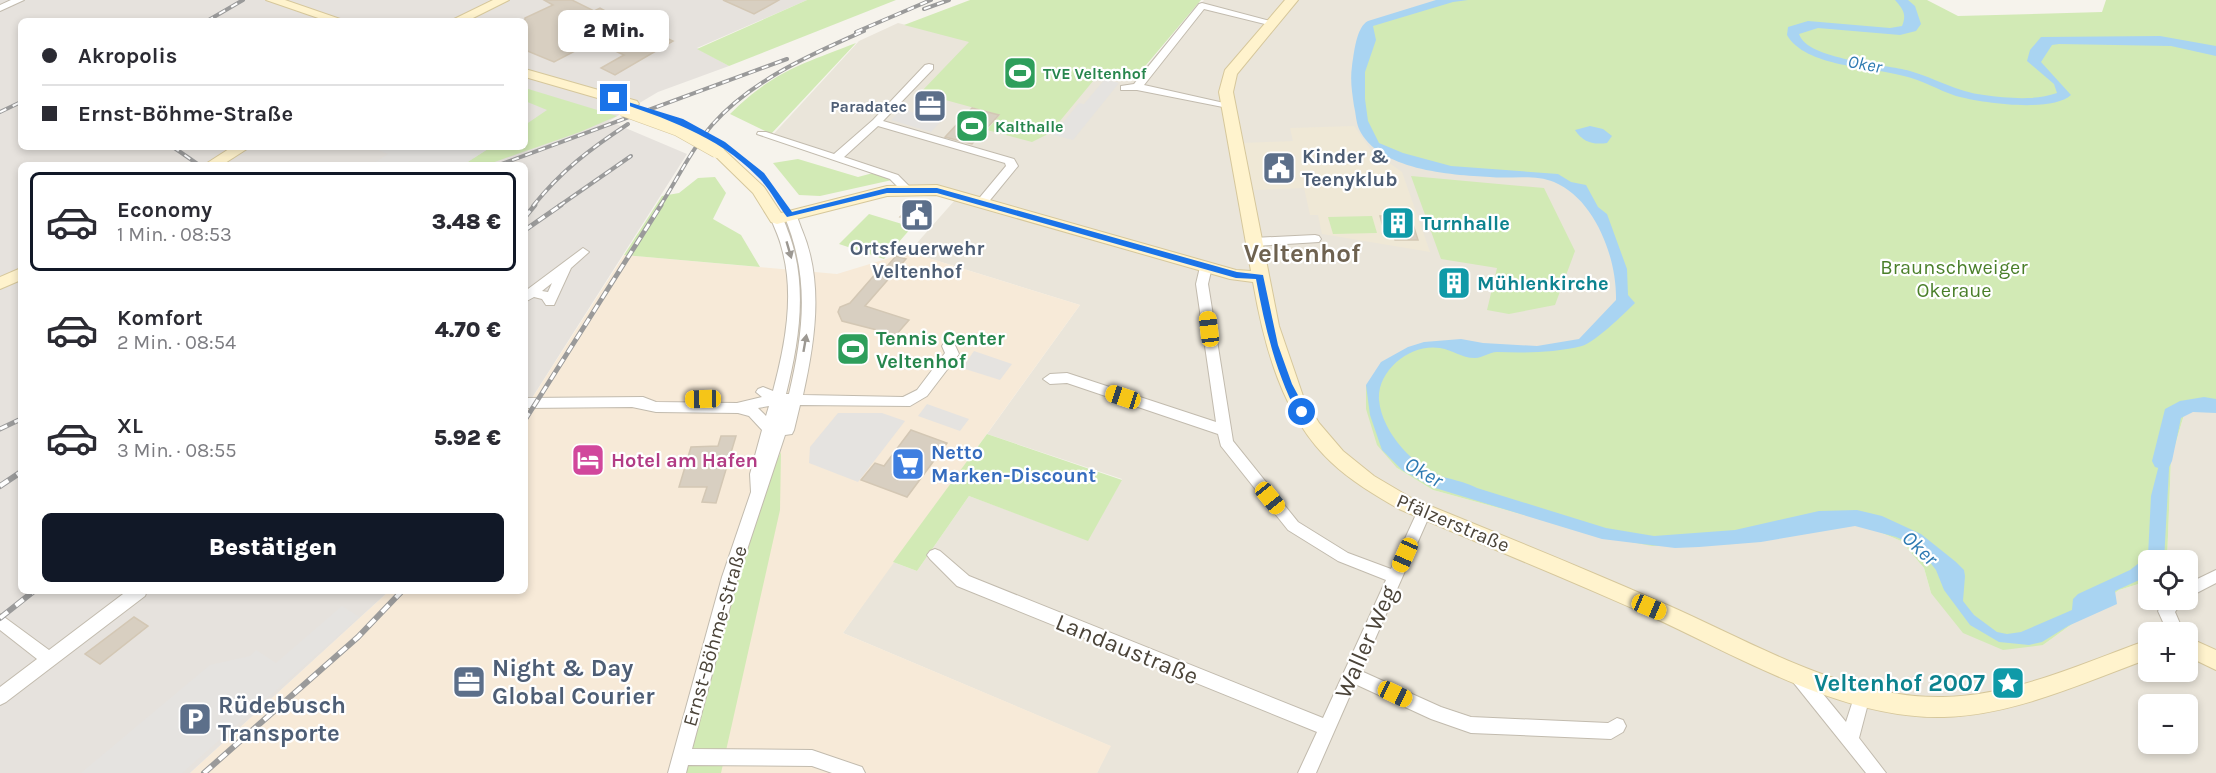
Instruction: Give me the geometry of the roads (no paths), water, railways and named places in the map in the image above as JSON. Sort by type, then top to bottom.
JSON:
[{"type":"street","points":[[0,8],[19,0]]},
{"type":"street","points":[[272,0],[330,18]]},
{"type":"street","points":[[463,18],[503,0]]},
{"type":"street","points":[[479,18],[518,0]]},
{"type":"street","name":"Pfälzerstraße","points":[[1292,0],[1230,73],[1227,84],[1229,107],[1260,277],[1280,364],[1294,398],[1314,430],[1342,463],[1361,478],[1390,496],[1424,512],[1793,670],[1862,696],[1919,706],[1964,706],[2010,695],[2138,652]]},
{"type":"street","points":[[1137,87],[1202,6],[1273,23]]},
{"type":"street","points":[[836,158],[877,122],[929,67]]},
{"type":"street","name":"Ernst-Böhme-Straße","points":[[528,73],[628,106],[720,147],[784,217],[802,243],[809,281],[810,309],[794,401],[781,452],[757,501]]},
{"type":"street","name":"Ernst-Böhme-Straße","points":[[528,81],[628,106]]},
{"type":"street","points":[[1125,88],[1137,87],[1229,107]]},
{"type":"street","points":[[877,122],[879,125],[1010,161],[1012,166],[982,202]]},
{"type":"street","points":[[764,132],[762,135],[894,177],[906,189]]},
{"type":"street","points":[[207,162],[229,150]]},
{"type":"street","points":[[216,162],[238,150]]},
{"type":"street","points":[[784,217],[870,194],[906,189],[937,190],[1206,267],[1236,275],[1260,277]]},
{"type":"street","name":"Ernst-Böhme-Straße","points":[[757,501],[757,474],[794,327],[796,282],[784,217]]},
{"type":"street","points":[[1254,242],[1316,239]]},
{"type":"street","points":[[529,295],[584,252]]},
{"type":"street","points":[[529,295],[546,296],[550,302],[566,266]]},
{"type":"street","points":[[1206,267],[1202,284],[1222,430],[1226,442],[1293,526],[1343,557],[1395,577]]},
{"type":"street","points":[[0,278],[18,268]]},
{"type":"street","points":[[0,284],[18,275]]},
{"type":"street","points":[[737,408],[777,399],[794,401],[910,400],[922,393],[952,354],[948,346]]},
{"type":"street","points":[[1050,379],[1067,378],[1222,430]]},
{"type":"street","points":[[528,403],[635,403],[753,396],[782,379]]},
{"type":"street","points":[[763,392],[777,399]]},
{"type":"street","name":"Ernst-Böhme-Straße","points":[[679,765],[730,577],[782,422],[777,399]]},
{"type":"street","points":[[635,403],[656,407],[737,408],[754,412],[769,429]]},
{"type":"street","name":"Waller Weg","points":[[1307,773],[1353,675],[1424,512]]},
{"type":"street","name":"Landaustraße","points":[[935,555],[963,582],[1328,728]]},
{"type":"street","points":[[2198,585],[2216,576]]},
{"type":"street","points":[[0,697],[135,594]]},
{"type":"street","points":[[0,621],[49,659]]},
{"type":"street","points":[[2198,651],[2212,658]]},
{"type":"street","points":[[1793,670],[1877,773]]},
{"type":"street","points":[[1353,675],[1437,714],[1472,725],[1611,731],[1617,726]]},
{"type":"street","points":[[1851,739],[1862,696]]},
{"type":"street","points":[[679,765],[812,758],[856,773]]},
{"type":"water","points":[[1436,0],[1468,0],[1453,2],[1373,26],[1376,40],[1365,72],[1365,99],[1368,121],[1379,143],[1403,153],[1451,166],[1558,174],[1571,182],[1586,185],[1598,207],[1607,214],[1627,269],[1628,295],[1635,303],[1602,334],[1582,346],[1539,352],[1494,352],[1475,358],[1440,348],[1418,350],[1407,354],[1390,369],[1380,389],[1379,400],[1381,412],[1393,437],[1423,467],[1477,488],[1606,528],[1654,536],[1735,530],[1819,511],[1857,510],[1882,516],[1921,534],[1956,562],[1964,570],[1963,601],[1974,615],[1997,632],[2007,634],[2021,632],[2072,610],[2073,599],[2078,594],[2130,570],[2138,564],[2138,581],[2115,591],[2117,604],[2068,626],[2042,642],[2029,645],[1999,642],[1970,625],[1944,590],[1936,570],[1921,551],[1913,544],[1896,537],[1855,526],[1761,542],[1699,547],[1675,548],[1602,539],[1432,487],[1402,470],[1382,450],[1370,415],[1366,385],[1381,362],[1408,347],[1424,342],[1461,339],[1483,343],[1537,346],[1579,339],[1616,300],[1615,284],[1608,249],[1592,216],[1568,190],[1554,182],[1539,178],[1436,172],[1398,162],[1382,154],[1368,143],[1357,124],[1351,76],[1358,35],[1368,21]]},
{"type":"water","points":[[1895,0],[1908,0],[1915,6],[1921,24],[1916,31],[1900,35],[1818,28],[1799,34],[1805,43],[1831,55],[1910,71],[1974,93],[2011,98],[2030,98],[2057,93],[2054,84],[2027,61],[2030,50],[2041,37],[2160,36],[2216,46],[2216,56],[2171,46],[2052,45],[2041,62],[2071,95],[2048,104],[2016,105],[1956,96],[1911,78],[1823,60],[1796,46],[1787,35],[1788,27],[1808,21],[1890,28],[1902,26],[1903,12]]},
{"type":"water","points":[[1590,126],[1603,129],[1612,136],[1607,143],[1597,144],[1585,140],[1575,130]]},
{"type":"water","points":[[2172,414],[2165,550],[2148,550],[2151,496]]},
{"type":"waterway","name":"Oker","points":[[2162,461],[2172,414],[2193,404],[2216,406]]},
{"type":"railway","points":[[212,18],[243,0]]},
{"type":"railway","points":[[856,32],[931,0]]},
{"type":"railway","points":[[924,9],[949,0]]},
{"type":"railway","points":[[660,206],[698,144],[728,109],[783,70],[864,31]]},
{"type":"railway","points":[[507,162],[787,59]]},
{"type":"railway","points":[[0,112],[18,103]]},
{"type":"railway","points":[[533,206],[577,161],[628,124]]},
{"type":"railway","points":[[177,150],[195,162]]},
{"type":"railway","points":[[559,206],[631,156]]},
{"type":"railway","points":[[528,213],[535,205]]},
{"type":"railway","points":[[528,228],[561,205]]},
{"type":"railway","points":[[528,415],[661,205]]},
{"type":"railway","points":[[0,429],[18,420]]},
{"type":"railway","points":[[0,486],[18,474]]},
{"type":"railway","points":[[0,618],[30,594]]},
{"type":"railway","points":[[204,773],[358,637],[399,594]]},
{"type":"place","name":"TVE Veltenhof","points":[[1020,73]]},
{"type":"place","name":"Paradatec","points":[[930,106]]},
{"type":"place","name":"Kalthalle","points":[[972,126]]},
{"type":"place","name":"Kinder & Teenyklub","points":[[1279,168]]},
{"type":"place","name":"Ortsfeuerwehr Veltenhof","points":[[917,215]]},
{"type":"place","name":"Turnhalle","points":[[1398,223]]},
{"type":"place","name":"Mühlenkirche","points":[[1454,283]]},
{"type":"place","name":"Tennis Center Veltenhof","points":[[853,349]]},
{"type":"place","name":"Hotel am Hafen","points":[[588,460]]},
{"type":"place","name":"Netto Marken-Discount","points":[[908,464]]},
{"type":"place","name":"Night & Day Global Courier","points":[[469,682]]},
{"type":"place","name":"Veltenhof 2007","points":[[2008,683]]},
{"type":"place","name":"Rüdebusch Transporte","points":[[195,719]]},
{"type":"district","name":"Veltenhof","points":[[1302,253]]},
{"type":"park label","name":"Braunschweiger Okeraue","points":[[1954,278]]}]
